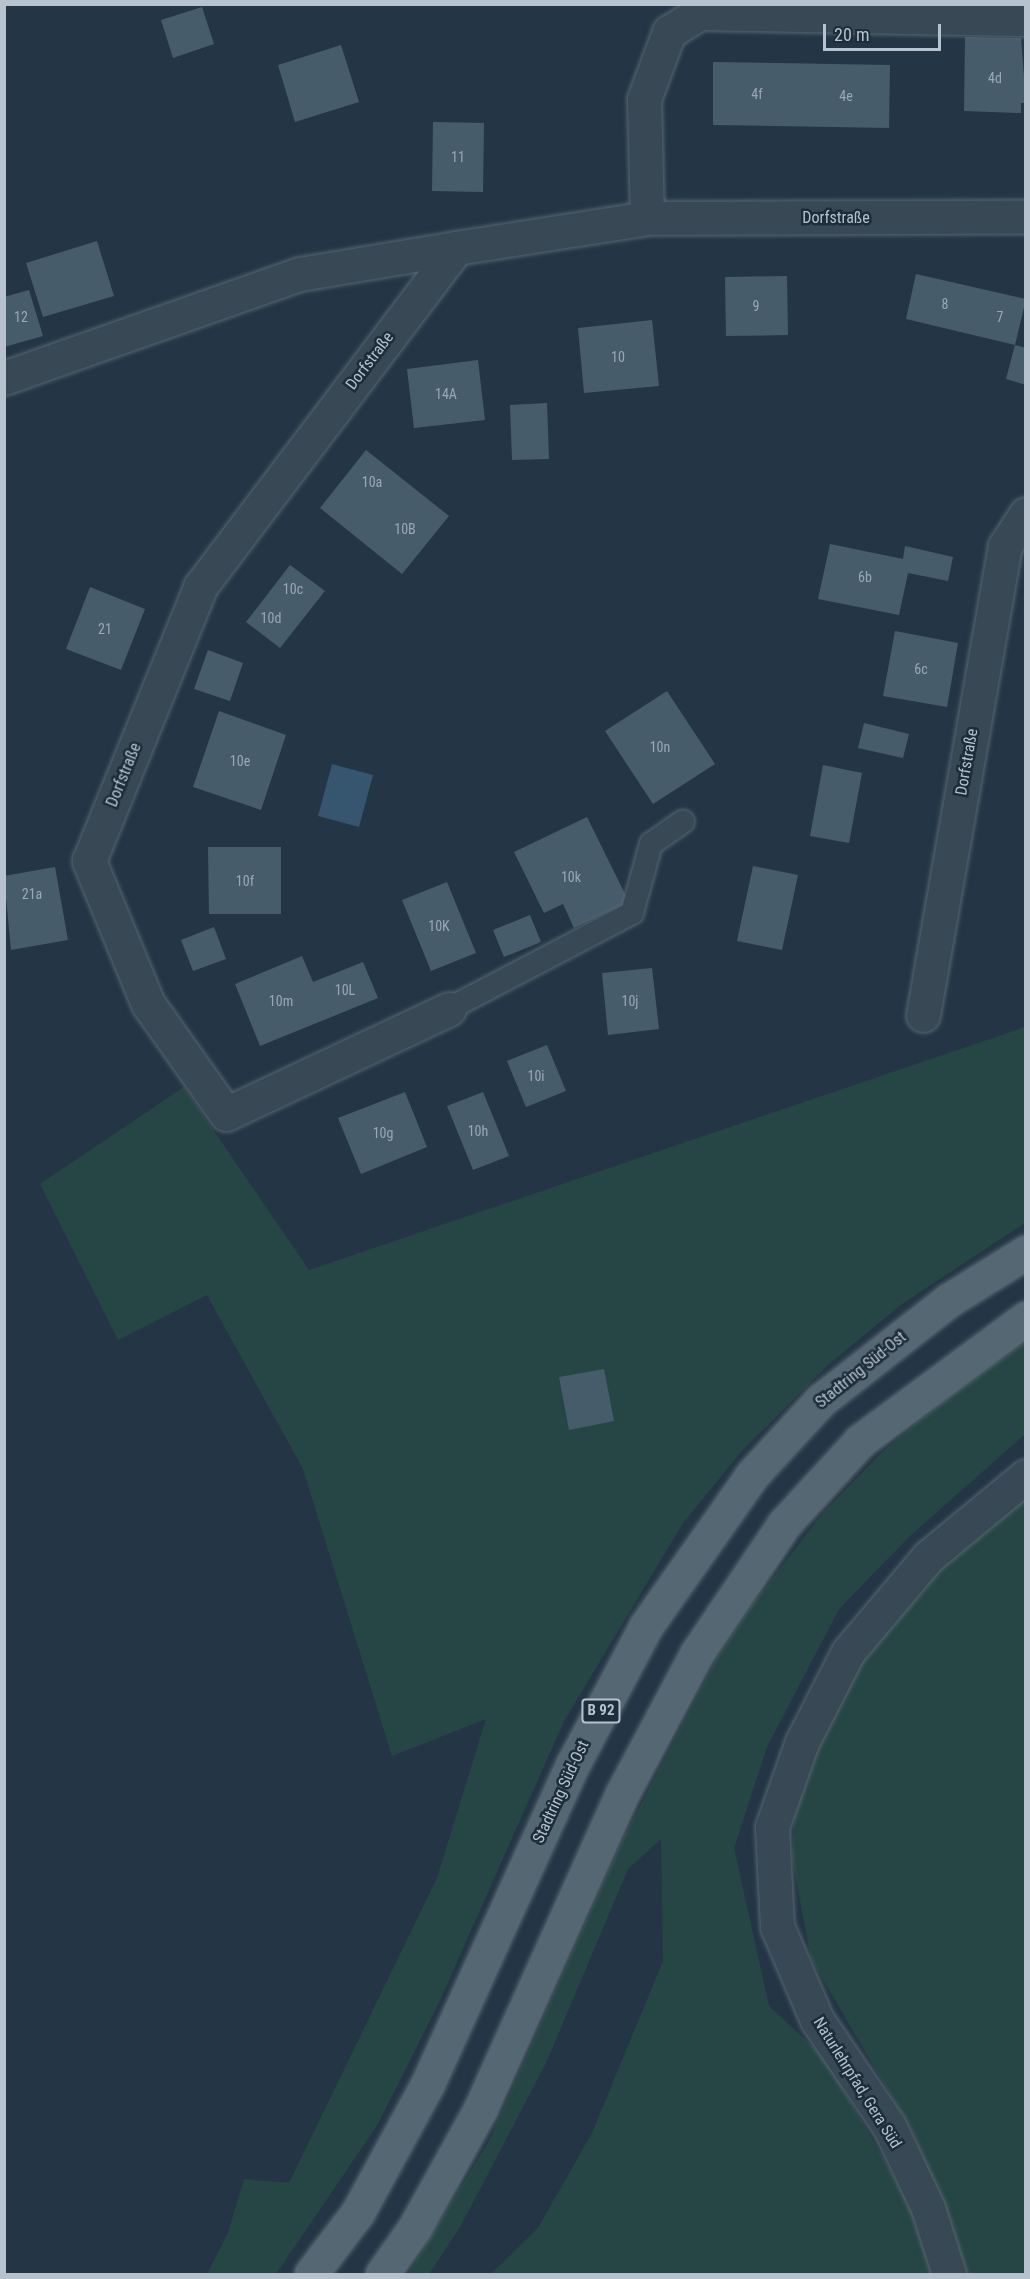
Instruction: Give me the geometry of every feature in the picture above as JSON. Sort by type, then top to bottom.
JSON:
[{"type":"main road","name":"Stadtring Süd-Ost","points":[[311,2274],[358,2212],[428,2083],[573,1764],[652,1617],[752,1475],[821,1400],[949,1299],[1026,1252]]},
{"type":"main road","points":[[382,2274],[414,2229],[480,2110],[622,1794],[703,1643],[784,1524],[860,1441],[1026,1318]]},
{"type":"street","points":[[647,218],[644,99],[669,32],[700,14],[1026,19]]},
{"type":"street","name":"Dorfstraße","points":[[9,373],[300,274],[647,218],[1026,217]]},
{"type":"street","name":"Dorfstraße","points":[[448,1010],[226,1114],[148,1004],[89,861],[200,587],[456,248]]},
{"type":"street","name":"Dorfstraße","points":[[923,1015],[1005,546],[1026,514]]},
{"type":"street","name":"Naturlehrpfad, Gera Süd","points":[[949,2274],[928,2208],[889,2126],[817,2020],[777,1926],[772,1827],[802,1742],[848,1652],[928,1557],[1026,1476]]},
{"type":"lane","points":[[448,1010],[632,912],[651,844],[683,822]]},
{"type":"green space","points":[[1025,1027],[1025,1223],[902,1304],[828,1365],[741,1452],[683,1523],[564,1721],[438,2005],[378,2124],[276,2274],[207,2274],[228,2233],[244,2179],[289,2183],[437,1878],[486,1719],[392,1756],[303,1469],[207,1295],[118,1340],[40,1184],[184,1087],[309,1270]]},
{"type":"green space","points":[[1025,1343],[1025,1434],[910,1536],[839,1609],[767,1747],[734,1848],[769,2006],[825,2058],[915,2213],[934,2274],[491,2274],[538,2228],[592,2133],[663,1961],[661,1839],[628,1869],[546,2063],[460,2227],[429,2274],[408,2274],[489,2141],[622,1841],[715,1662],[755,1601],[823,1513],[882,1452],[963,1385]]},
{"type":"green space","points":[[1025,1490],[1025,2274],[961,2274],[914,2135],[811,1959],[792,1859],[796,1786],[864,1657],[910,1594]]},
{"type":"water","points":[[332,764],[373,775],[359,827],[318,816]]},
{"type":"building","points":[[202,7],[214,44],[173,58],[161,20]]},
{"type":"building","points":[[965,37],[1021,38],[1026,103],[1021,103],[1021,113],[964,111]]},
{"type":"building","points":[[341,45],[359,102],[295,122],[278,65]]},
{"type":"building","points":[[713,62],[890,65],[889,128],[713,125]]},
{"type":"building","points":[[433,122],[484,123],[483,192],[432,191]]},
{"type":"building","points":[[97,241],[114,296],[43,317],[26,263]]},
{"type":"building","points":[[916,274],[1026,299],[1015,345],[906,319]]},
{"type":"building","points":[[787,276],[788,335],[726,336],[725,277]]},
{"type":"building","points":[[29,290],[43,336],[4,347],[4,297]]},
{"type":"building","points":[[652,320],[659,386],[584,393],[578,328]]},
{"type":"building","points":[[1015,345],[1026,348],[1026,385],[1006,379]]},
{"type":"building","points":[[478,360],[485,420],[414,428],[407,369]]},
{"type":"building","points":[[547,403],[549,459],[512,460],[510,405]]},
{"type":"building","points":[[366,450],[449,516],[402,574],[320,508]]},
{"type":"building","points":[[830,544],[903,559],[905,546],[953,557],[948,581],[908,573],[899,615],[818,599]]},
{"type":"building","points":[[290,565],[325,591],[280,648],[246,622]]},
{"type":"building","points":[[90,587],[145,609],[121,670],[66,649]]},
{"type":"building","points":[[895,631],[958,643],[947,707],[883,696]]},
{"type":"building","points":[[208,650],[243,663],[230,701],[194,689]]},
{"type":"building","points":[[667,691],[715,764],[653,804],[605,731]]},
{"type":"building","points":[[219,711],[286,735],[261,810],[193,787]]},
{"type":"building","points":[[864,723],[909,734],[903,758],[858,748]]},
{"type":"building","points":[[823,765],[862,773],[849,843],[810,836]]},
{"type":"building","points":[[587,817],[629,902],[574,928],[563,904],[544,913],[514,852]]},
{"type":"building","points":[[208,847],[281,847],[281,914],[209,914]]},
{"type":"building","points":[[753,866],[798,875],[782,950],[737,941]]},
{"type":"building","points":[[55,867],[68,940],[11,950],[4,876]]},
{"type":"building","points":[[447,882],[476,953],[431,971],[402,900]]},
{"type":"building","points":[[530,915],[541,942],[504,957],[493,930]]},
{"type":"building","points":[[214,927],[226,959],[193,971],[181,940]]},
{"type":"building","points":[[302,956],[313,982],[363,962],[378,998],[260,1046],[235,984]]},
{"type":"building","points":[[652,968],[659,1029],[608,1035],[602,973]]},
{"type":"building","points":[[547,1045],[566,1091],[526,1107],[507,1061]]},
{"type":"building","points":[[405,1092],[427,1147],[361,1174],[338,1118]]},
{"type":"building","points":[[483,1092],[509,1156],[473,1170],[447,1106]]},
{"type":"building","points":[[604,1369],[614,1421],[569,1430],[559,1377]]}]
